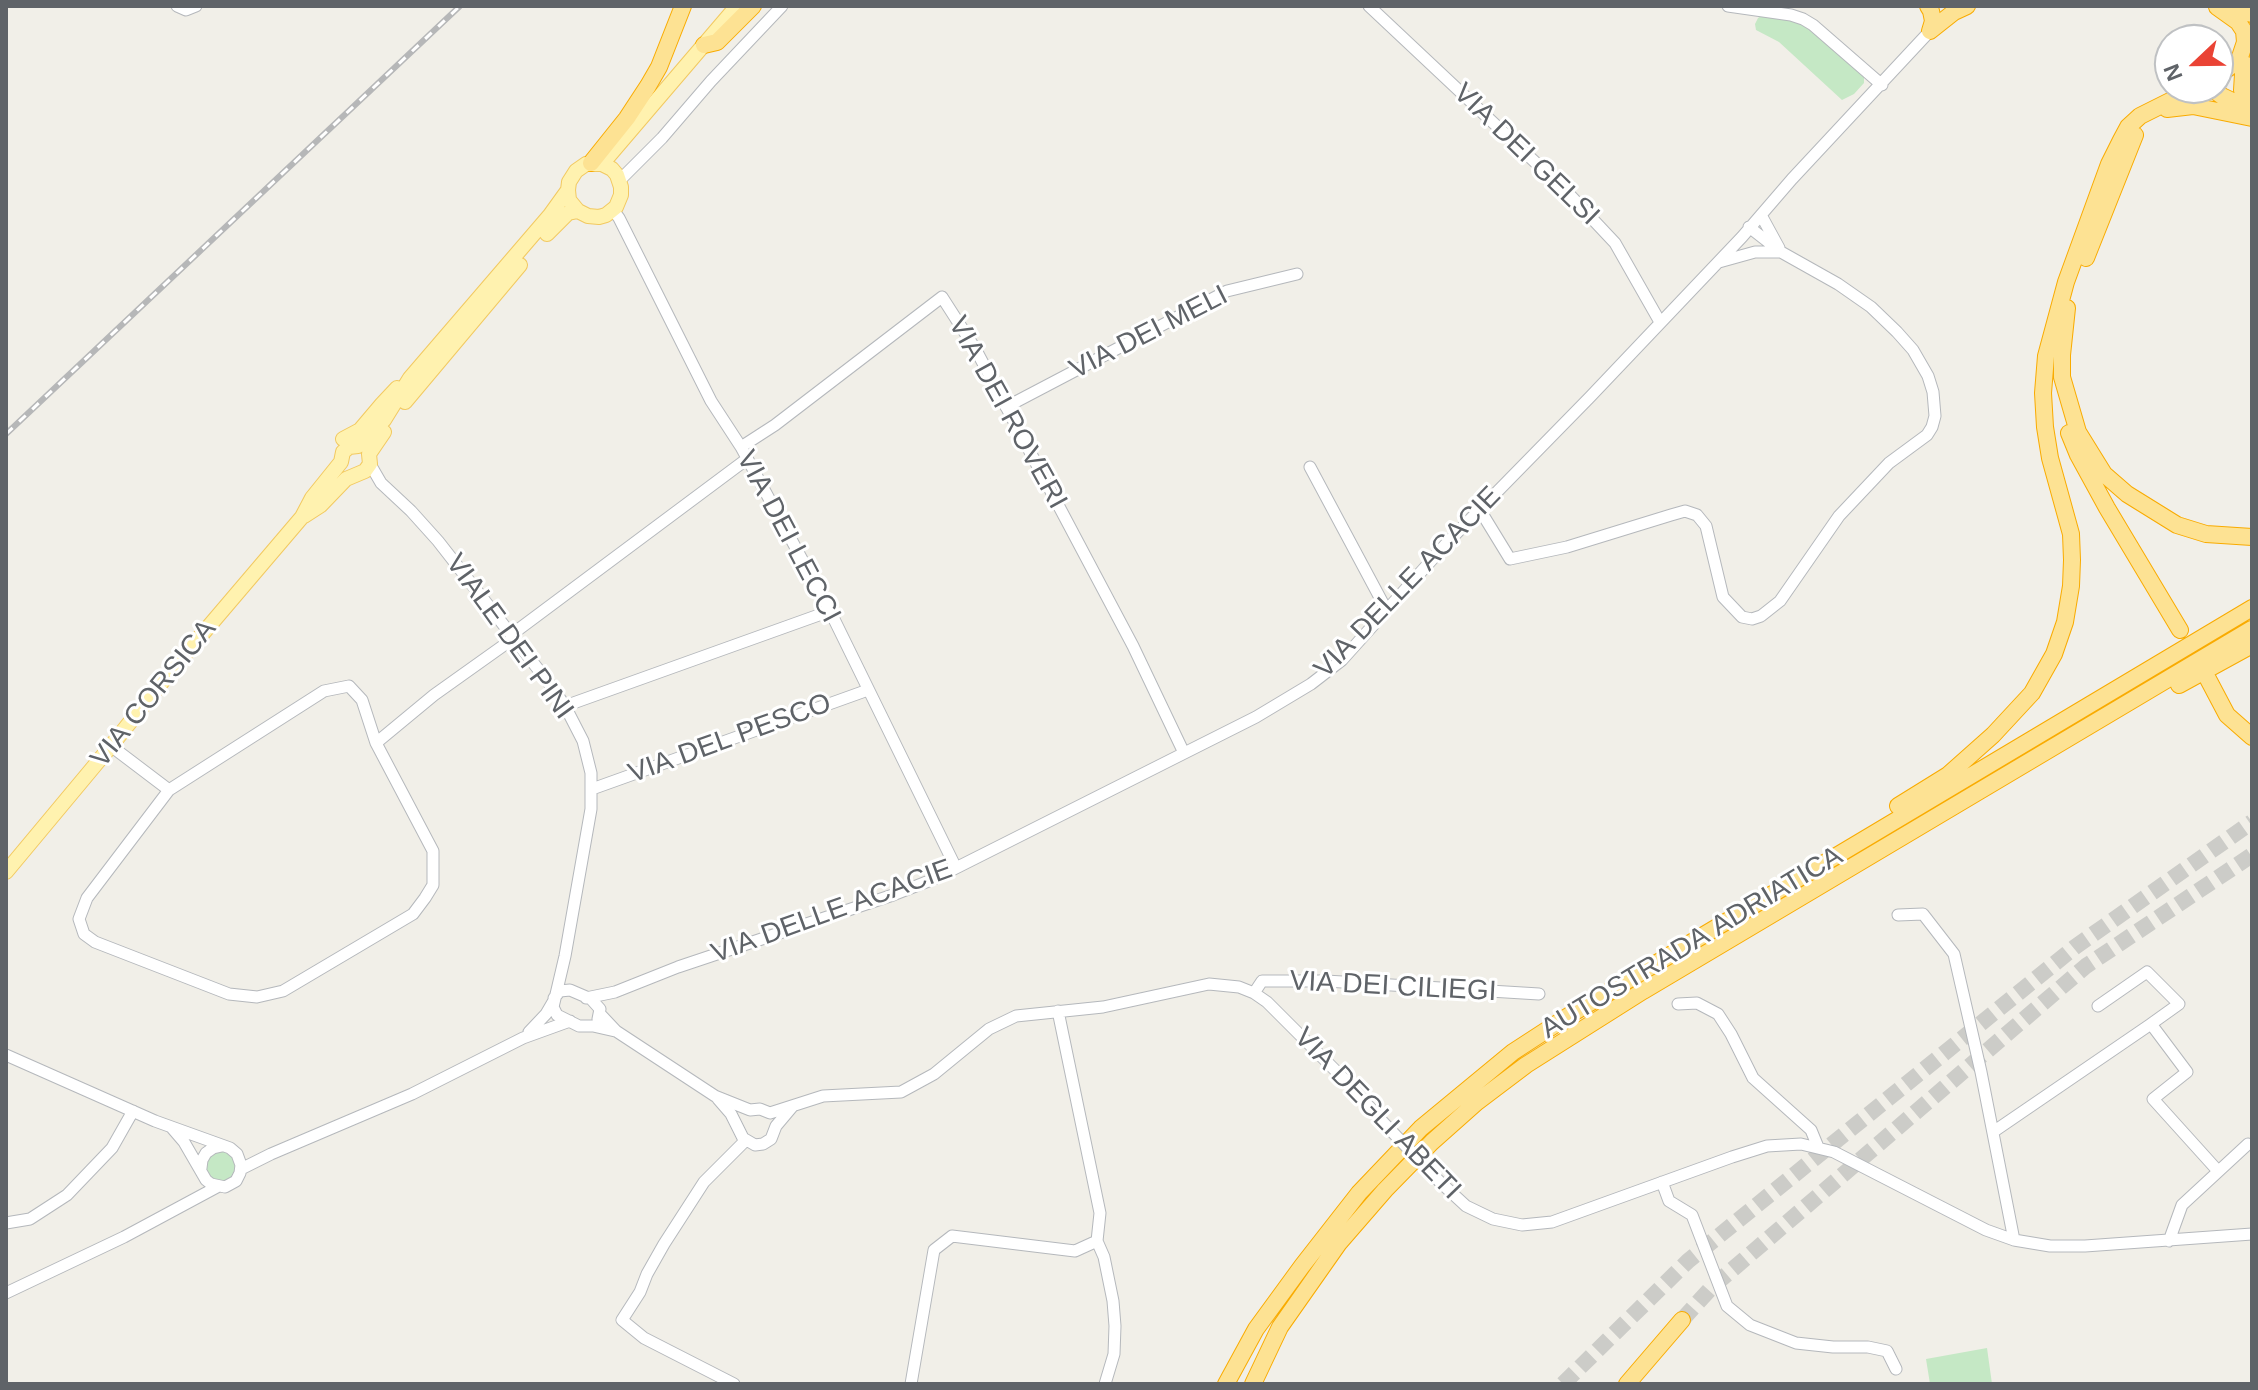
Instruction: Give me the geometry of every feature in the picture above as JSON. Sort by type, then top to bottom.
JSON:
[{"type":"highway","points":[[596,164],[648,86],[665,54],[683,6]]},
{"type":"highway","points":[[704,45],[717,42],[753,6]]},
{"type":"highway","points":[[1928,6],[1933,21],[1930,31]]},
{"type":"highway","points":[[1930,31],[1967,6]]},
{"type":"highway","points":[[2215,6],[2252,14]]},
{"type":"highway","points":[[2215,6],[2238,22],[2244,31],[2245,42],[2239,60],[2234,64]]},
{"type":"highway","points":[[2250,64],[2243,74],[2242,90],[2252,110]]},
{"type":"highway","points":[[2165,104],[2149,110],[2128,127],[2109,164],[2066,282],[2057,383],[2065,420],[2078,455],[2180,630]]},
{"type":"highway","points":[[1689,943],[1777,882],[1948,775],[1993,735],[2032,693],[2054,654],[2065,622],[2071,586],[2071,534],[2050,458],[2045,427],[2043,393],[2046,356],[2132,140],[2143,123],[2167,104]]},
{"type":"highway","points":[[2212,104],[2218,111]]},
{"type":"highway","points":[[2152,115],[2172,108],[2193,106],[2252,118]]},
{"type":"highway","points":[[2061,314],[2062,377],[2078,432],[2104,474],[2127,494],[2177,525],[2206,534],[2252,537]]},
{"type":"highway","name":"AUTOSTRADA ADRIATICA","points":[[1226,1384],[1256,1329],[1359,1193],[1421,1128],[1513,1052],[1689,943],[2252,608]]},
{"type":"highway","name":"AUTOSTRADA ADRIATICA","points":[[1253,1384],[1280,1327],[1339,1243],[1385,1190],[1477,1102],[1526,1065],[1657,983],[2252,629]]},
{"type":"highway","points":[[1973,796],[2083,740],[2252,645]]},
{"type":"highway","points":[[2208,679],[2227,715],[2252,737]]},
{"type":"highway","points":[[1627,1384],[1682,1320]]},
{"type":"main road","name":"VIA CORSICA","points":[[302,517],[321,505],[346,479],[363,473],[370,437],[410,378],[550,215],[568,190],[573,174],[579,168],[596,164],[737,6]]},
{"type":"main road","points":[[568,190],[569,200],[578,211],[593,217],[606,215],[613,210],[621,195],[620,180],[612,169],[596,164]]},
{"type":"main road","name":"VIA CORSICA","points":[[365,455],[410,396],[557,222],[568,213],[578,211]]},
{"type":"main road","points":[[343,439],[360,430],[410,378]]},
{"type":"main road","name":"VIA CORSICA","points":[[6,872],[302,517],[312,498],[341,462],[346,450],[365,455]]},
{"type":"main road","points":[[341,462],[346,471],[353,475]]},
{"type":"street","points":[[177,6],[186,10],[196,6]]},
{"type":"street","points":[[620,180],[782,6]]},
{"type":"street","name":"VIA DEI GELSI","points":[[1369,6],[1568,193],[1615,243],[1660,322]]},
{"type":"street","points":[[1728,6],[1803,19],[1882,85]]},
{"type":"street","name":"VIA DELLE ACACIE","points":[[586,998],[615,992],[678,967],[893,895],[956,868],[1256,717],[1311,684],[1342,660],[1386,609],[1746,232],[1930,31]]},
{"type":"street","name":"VIA DEI LECCI","points":[[613,210],[711,401],[741,447],[830,611],[956,868]]},
{"type":"street","points":[[1761,215],[1781,252]]},
{"type":"street","points":[[1480,510],[1510,559],[1567,547],[1685,511],[1697,515],[1706,526],[1723,597],[1742,617],[1752,619],[1761,616],[1780,601],[1839,516],[1889,463],[1927,435],[1935,416],[1933,392],[1913,350],[1871,307],[1746,232]]},
{"type":"street","points":[[1746,232],[1755,252]]},
{"type":"street","points":[[1716,263],[1755,252],[1781,252]]},
{"type":"street","name":"VIA DEI MELI","points":[[1006,407],[1227,291],[1297,274]]},
{"type":"street","name":"VIA DEI ROVERI","points":[[741,447],[775,425],[942,297],[976,350],[1133,646],[1184,753]]},
{"type":"street","name":"VIALE DEI PINI","points":[[365,455],[381,483],[431,533],[513,636],[565,706],[583,741],[591,773],[591,809],[565,956],[554,1000]]},
{"type":"street","points":[[376,743],[434,695],[747,459]]},
{"type":"street","points":[[1310,467],[1386,609]]},
{"type":"street","name":"VIALE DEI PINI","points":[[353,475],[381,483]]},
{"type":"street","points":[[565,706],[830,611]]},
{"type":"street","points":[[349,686],[362,700],[376,743],[433,851],[433,885],[413,914],[283,991],[257,997],[229,994],[95,942],[84,934],[79,919],[87,898],[169,790],[324,691],[349,686]]},
{"type":"street","name":"VIA DEL PESCO","points":[[592,789],[868,690]]},
{"type":"street","points":[[111,746],[169,790]]},
{"type":"street","points":[[1898,915],[1923,914],[1954,954],[2014,1240]]},
{"type":"street","name":"VIALE DEI PINI","points":[[565,956],[574,991]]},
{"type":"street","points":[[1993,1132],[2179,1004],[2147,972],[2098,1006]]},
{"type":"street","name":"VIA DEI CILIEGI","points":[[1254,993],[1262,981],[1326,981],[1539,994]]},
{"type":"street","name":"VIA DEGLI ABETI","points":[[600,1012],[616,1031],[715,1096],[750,1110],[760,1109],[770,1113],[823,1096],[901,1092],[925,1081],[965,1047],[1002,1021],[1016,1016],[1103,1007],[1209,984],[1239,987],[1267,1002],[1466,1206],[1493,1219],[1522,1225],[1552,1222],[1767,1146],[1793,1143],[1834,1152],[1986,1230],[2014,1240],[2050,1246],[2085,1246],[2252,1234]]},
{"type":"street","points":[[523,1038],[538,1024],[554,1000],[565,990],[574,991],[595,1002],[600,1012],[593,1026],[584,1028],[557,1015],[554,1000]]},
{"type":"street","name":"VIA DELLE ACACIE","points":[[600,1012],[615,992]]},
{"type":"street","points":[[1678,1004],[1697,1003],[1718,1014],[1753,1078],[1811,1130],[1818,1147]]},
{"type":"street","points":[[1058,1011],[1100,1213],[1097,1241],[1104,1257],[1113,1301],[1114,1354],[1105,1384]]},
{"type":"street","points":[[241,1169],[412,1094],[523,1038],[570,1021]]},
{"type":"street","points":[[2151,1024],[2187,1072],[2153,1099],[2218,1171]]},
{"type":"street","name":"VIA DEGLI ABETI","points":[[593,1026],[616,1031]]},
{"type":"street","points":[[6,1055],[172,1128],[230,1148],[241,1161],[239,1177],[233,1184],[217,1187],[124,1237],[6,1293]]},
{"type":"street","name":"VIA DEGLI ABETI","points":[[715,1096],[731,1114],[746,1140]]},
{"type":"street","points":[[734,1384],[644,1338],[622,1320],[664,1244],[704,1182],[746,1140],[755,1145],[766,1143],[792,1107]]},
{"type":"street","points":[[740,1128],[742,1117],[750,1110]]},
{"type":"street","points":[[6,1223],[30,1219],[67,1195],[112,1148],[133,1111]]},
{"type":"street","points":[[770,1113],[776,1126]]},
{"type":"street","points":[[172,1128],[206,1180],[217,1187]]},
{"type":"street","points":[[2169,1241],[2182,1205],[2248,1144]]},
{"type":"street","points":[[187,1203],[197,1190],[206,1153],[222,1146]]},
{"type":"street","points":[[237,1154],[252,1157],[271,1154]]},
{"type":"street","points":[[1662,1182],[1669,1201],[1692,1215],[1727,1306],[1750,1325],[1796,1343],[1887,1351],[1896,1369]]},
{"type":"street","points":[[911,1384],[934,1250],[952,1236],[1075,1251],[1097,1241]]},
{"type":"green space","points":[[1764,14],[1795,20],[1807,27],[1864,76],[1864,83],[1854,94],[1842,100],[1779,42],[1756,30],[1758,18]]},
{"type":"green space","points":[[224,1150],[233,1155],[238,1172],[225,1184],[209,1179],[204,1164],[209,1155]]},
{"type":"green space","points":[[1987,1348],[1992,1384],[1930,1384],[1926,1359]]},
{"type":"tunnel","points":[[1563,1384],[1688,1261],[2075,947],[2252,822]]},
{"type":"tunnel","points":[[1682,1320],[1712,1287],[2086,966],[2252,855]]},
{"type":"railway","points":[[6,434],[460,6]]}]
